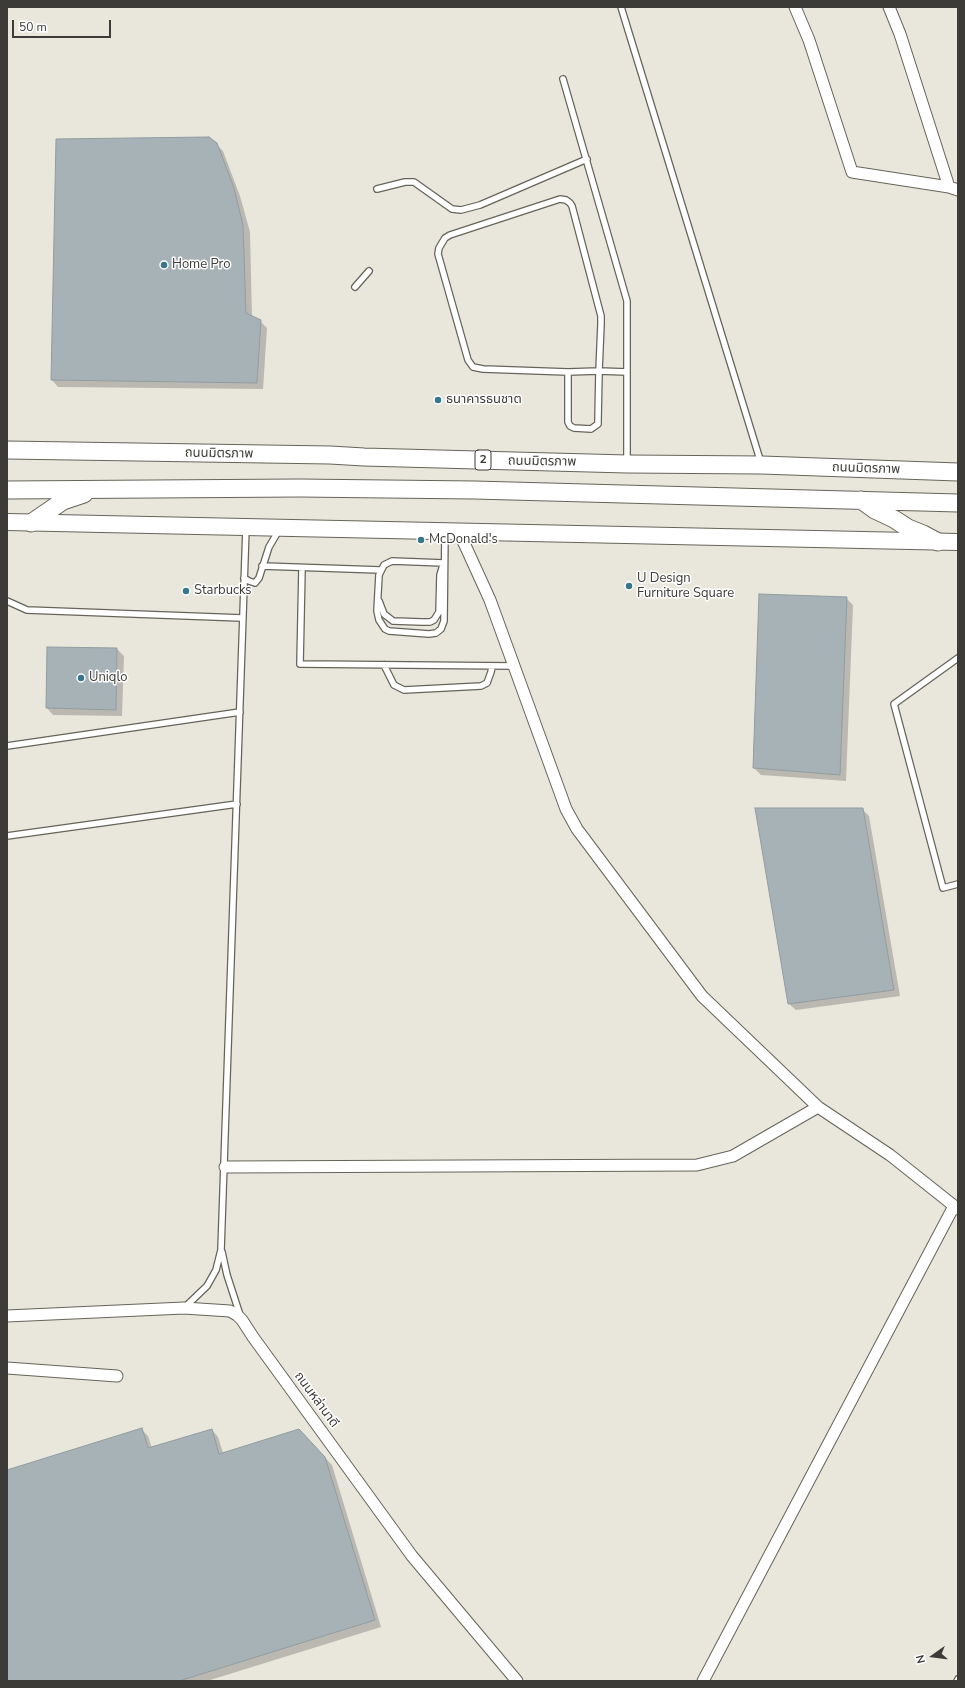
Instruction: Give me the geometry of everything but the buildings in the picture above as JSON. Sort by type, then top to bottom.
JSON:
[{"type":"main road","name":"ถนนมิตรภาพ","points":[[7,450],[330,455],[627,464],[762,465],[958,472]]},
{"type":"main road","points":[[31,523],[63,501],[104,489]]},
{"type":"main road","points":[[7,490],[474,490],[958,503]]},
{"type":"main road","points":[[861,500],[908,528],[938,542]]},
{"type":"main road","points":[[7,522],[938,542],[957,544]]},
{"type":"street","points":[[795,7],[809,40],[852,172],[954,188],[900,34],[889,7]]},
{"type":"street","points":[[452,532],[490,600],[566,809],[577,829],[702,996],[818,1107],[890,1155],[956,1207],[704,1681]]},
{"type":"street","points":[[225,1167],[697,1165],[733,1156],[818,1107]]},
{"type":"street","name":"ถนนหล่านาดี","points":[[7,1316],[184,1308],[230,1311],[242,1320],[412,1556],[517,1681]]},
{"type":"street","points":[[7,1368],[117,1376]]},
{"type":"lane","points":[[621,7],[762,465]]},
{"type":"lane","points":[[563,79],[627,301],[627,464]]},
{"type":"lane","points":[[377,190],[405,182],[414,182],[452,208],[461,210],[480,205],[587,159]]},
{"type":"lane","points":[[568,372],[568,422],[570,426],[574,428],[591,429],[598,424],[600,371],[601,316],[570,203],[566,200],[560,200],[450,235],[445,238],[439,248],[438,254],[470,364],[477,368],[483,369],[568,372],[600,371],[627,372]]},
{"type":"lane","points":[[355,287],[369,271]]},
{"type":"lane","points":[[242,1320],[236,1306],[227,1275],[222,1250],[246,528]]},
{"type":"lane","points":[[244,578],[255,583],[259,578],[269,547],[280,528]]},
{"type":"lane","points":[[378,597],[384,614],[393,621],[430,622],[434,620],[439,612],[440,575],[452,532]]},
{"type":"lane","points":[[392,561],[444,563],[446,575],[444,621],[441,629],[436,634],[389,631],[385,629],[377,611],[380,570],[384,565],[392,561]]},
{"type":"lane","points":[[262,566],[380,570]]},
{"type":"lane","points":[[302,568],[300,664],[514,666]]},
{"type":"lane","points":[[7,601],[27,610],[242,618]]},
{"type":"lane","points":[[958,658],[894,704],[943,888],[958,884]]},
{"type":"lane","points":[[384,665],[394,686],[404,690],[481,686],[487,683],[492,666]]},
{"type":"lane","points":[[7,746],[240,712]]},
{"type":"lane","points":[[7,836],[237,804]]},
{"type":"lane","points":[[184,1308],[208,1286],[216,1270],[222,1250]]},
{"type":"place","name":"Home Pro","points":[[164,265]]},
{"type":"place","name":"ธนาคารธนชาต","points":[[438,400]]},
{"type":"place","name":"McDonald's","points":[[421,540]]},
{"type":"place","name":"U Design Furniture Square","points":[[629,586]]},
{"type":"place","name":"Starbucks","points":[[186,591]]},
{"type":"place","name":"Uniqlo","points":[[81,678]]}]
